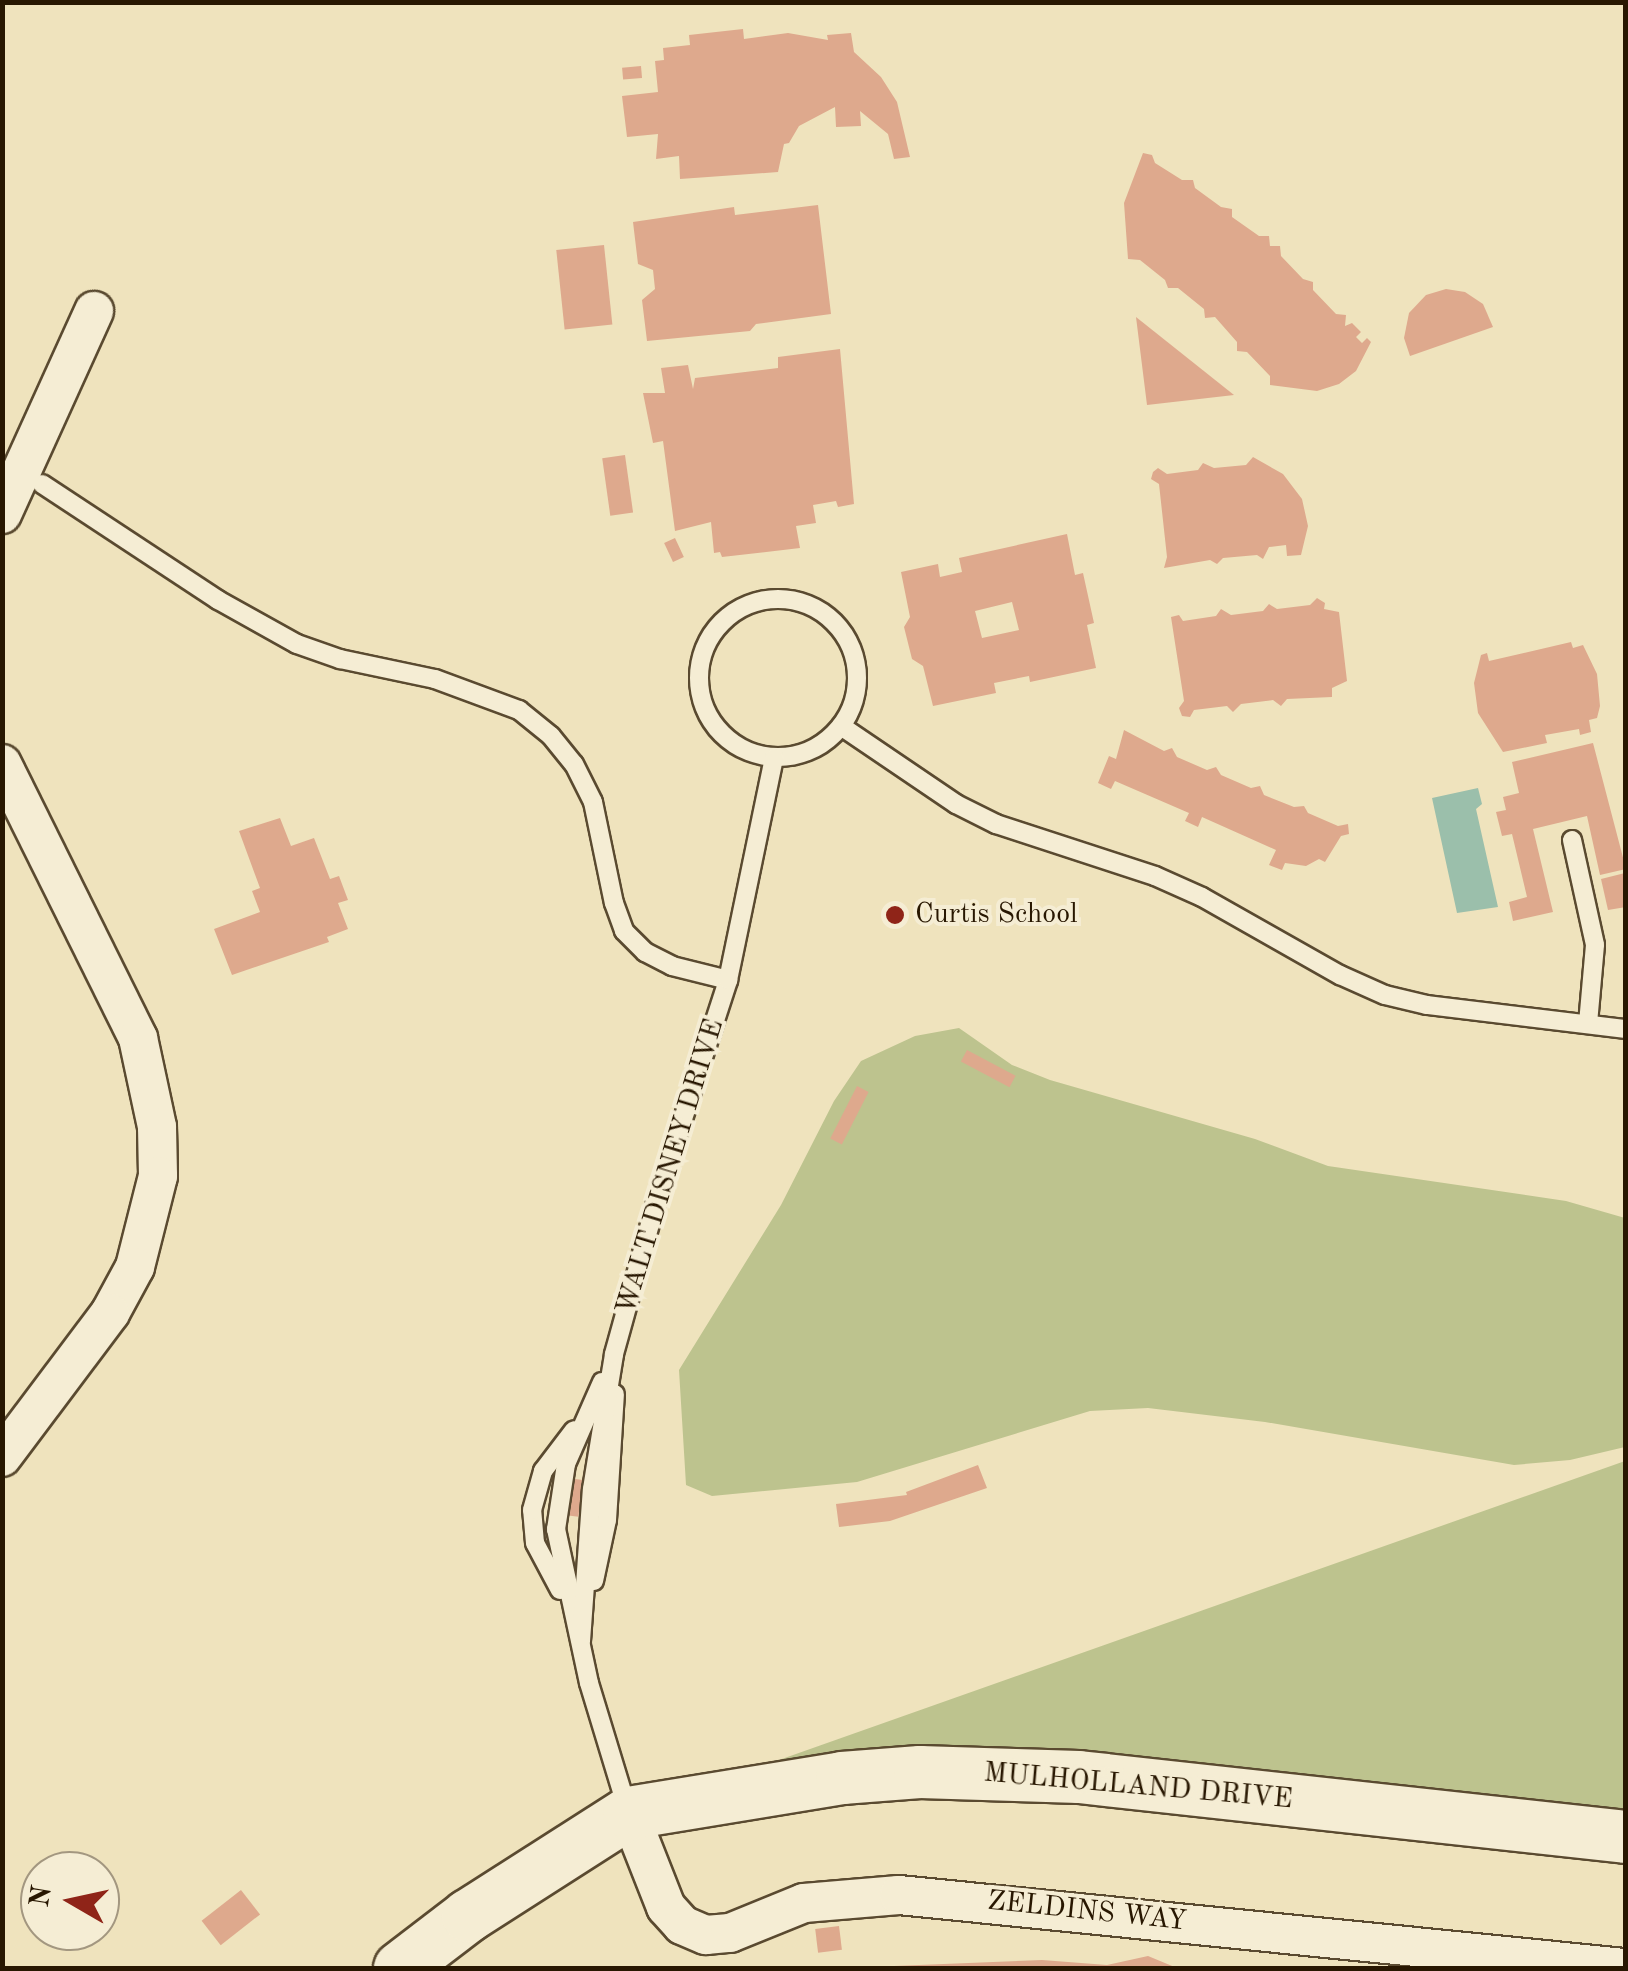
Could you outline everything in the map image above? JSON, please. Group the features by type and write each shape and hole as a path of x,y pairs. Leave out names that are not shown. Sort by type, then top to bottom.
{"main road":[{"name":"MULHOLLAND DRIVE","path":"400,1968 468,1916 629,1813 842,1778 999,1772 1078,1777 1626,1837"}],"street":[{"path":"2,514 32,478 94,311"},
{"path":"2,764 138,1038 158,1127 158,1176 135,1267 110,1313 2,1457"},
{"name":"ZELDINS WAY","path":"629,1813 666,1907 682,1925 706,1935 730,1933 804,1903 899,1894 1470,1960 1624,1968"}],"lane":[{"name":"WALT DISNEY DRIVE","path":"32,478 218,600 297,644 340,659 436,679 519,710 551,736 574,764 593,802 614,903 624,931 645,952 672,966 728,980"},
{"path":"801,602 838,625 850,644 858,670 856,698 842,726 823,744 800,755 774,758 730,743 706,710 699,684 702,655 714,632 732,614 754,603 801,602"},
{"path":"842,726 956,804 996,824 1155,876 1202,896 1340,975 1385,994 1427,1004 1626,1028"},
{"name":"WALT DISNEY DRIVE","path":"581,1640 592,1489 614,1354 657,1200 728,980 774,758"},
{"path":"1572,840 1595,945 1588,1024"},
{"name":"WALT DISNEY DRIVE","path":"614,1354 566,1464 556,1529 601,1730 629,1813"}],"shaded area":[{"path":"1478,788 1482,804 1476,809 1498,907 1457,913 1432,798"},
{"path":"959,1028 1012,1065 1050,1080 1255,1139 1328,1166 1566,1201 1625,1218 1625,1447 1570,1460 1514,1465 1265,1422 1148,1408 1090,1411 857,1482 712,1496 686,1485 679,1370 781,1205 834,1101 861,1061 915,1036"},
{"path":"1625,1461 1625,1837 1079,1777 629,1813"}],"building":[{"path":"743,29 744,39 788,33 828,40 827,35 851,33 854,52 881,77 897,102 910,157 894,159 888,134 860,111 861,126 836,127 835,107 799,126 789,143 784,144 778,172 680,179 679,156 656,159 658,134 627,137 622,96 658,92 655,61 664,60 663,48 690,45 689,35"},
{"path":"641,66 642,78 623,80 622,68"},
{"path":"1143,153 1152,155 1155,163 1182,180 1193,180 1195,188 1221,207 1232,209 1232,217 1259,236 1269,236 1270,246 1280,246 1281,256 1303,279 1313,282 1313,290 1336,314 1346,315 1345,326 1352,323 1361,332 1356,337 1362,343 1367,338 1371,342 1356,371 1339,384 1317,391 1270,385 1270,376 1247,352 1237,351 1237,342 1215,317 1205,318 1204,309 1178,288 1168,288 1165,280 1140,260 1128,259 1124,203"},
{"path":"818,205 831,314 756,324 750,331 647,341 642,300 655,289 653,270 638,264 633,222 734,207 735,215"},
{"path":"604,245 612,325 565,330 556,250"},
{"path":"1446,289 1465,292 1483,304 1493,327 1410,356 1404,338 1409,313 1426,295"},
{"path":"1136,317 1234,395 1147,405"},
{"path":"840,349 854,504 838,507 836,501 813,505 816,523 796,526 800,548 722,557 720,552 714,553 711,522 675,531 663,441 653,443 643,393 665,393 661,368 688,365 693,389 695,378 778,368 778,357"},
{"path":"625,455 633,512 610,516 602,458"},
{"path":"1253,457 1283,474 1302,499 1308,526 1301,555 1287,556 1286,545 1269,547 1263,559 1257,555 1223,558 1217,564 1210,560 1164,568 1167,557 1159,484 1151,479 1153,472 1158,468 1167,474 1198,470 1203,463 1214,468 1246,465"},
{"path":"1067,534 1075,575 1083,573 1094,623 1087,625 1096,668 1030,682 1029,676 994,683 996,693 933,706 923,666 912,659 904,627 910,617 901,572 938,564 940,577 962,572 959,558","holes":["1012,602 1019,630 982,638 975,611"]},
{"path":"675,538 684,557 673,562 664,543"},
{"path":"1317,598 1325,603 1324,609 1339,612 1347,681 1332,688 1332,697 1287,699 1281,706 1273,700 1241,704 1233,712 1227,706 1194,710 1190,717 1182,716 1179,708 1184,701 1171,617 1179,615 1183,621 1216,616 1221,609 1231,615 1263,611 1269,604 1277,609 1310,605"},
{"path":"1571,642 1573,648 1583,645 1597,674 1600,706 1597,718 1589,720 1591,732 1580,735 1579,729 1545,735 1547,743 1503,752 1478,713 1474,683 1481,655 1487,653 1489,661"},
{"path":"1124,730 1164,751 1172,748 1177,757 1207,770 1216,767 1221,775 1251,788 1260,786 1264,795 1294,807 1304,806 1308,813 1338,826 1348,824 1349,834 1341,836 1325,862 1319,859 1306,866 1285,863 1282,870 1269,865 1276,850 1202,817 1198,827 1185,821 1189,813 1115,781 1111,789 1098,783 1109,756 1116,759"},
{"path":"1593,743 1626,869 1600,875 1587,816 1533,829 1553,912 1513,921 1509,902 1527,897 1512,834 1502,836 1496,812 1506,810 1503,797 1519,793 1512,762"},
{"path":"280,818 291,846 314,838 330,879 339,876 348,900 338,903 348,929 327,937 329,942 232,975 214,929 260,912 252,891 260,888 239,831"},
{"path":"1625,873 1626,907 1608,910 1601,879"},
{"path":"967,1050 1016,1076 1009,1087 961,1061"},
{"path":"857,1086 869,1092 842,1144 830,1139"},
{"path":"978,1465 987,1488 890,1521 839,1527 836,1504 907,1495 906,1492"},
{"path":"567,1478 583,1480 578,1517 562,1515"},
{"path":"241,1890 260,1914 221,1945 202,1921"},
{"path":"839,1926 842,1950 818,1953 815,1929"},
{"path":"1148,1956 1177,1968 894,1966 1042,1960 1107,1965"}],"place":[{"name":"Curtis School","path":"895,915"}]}
